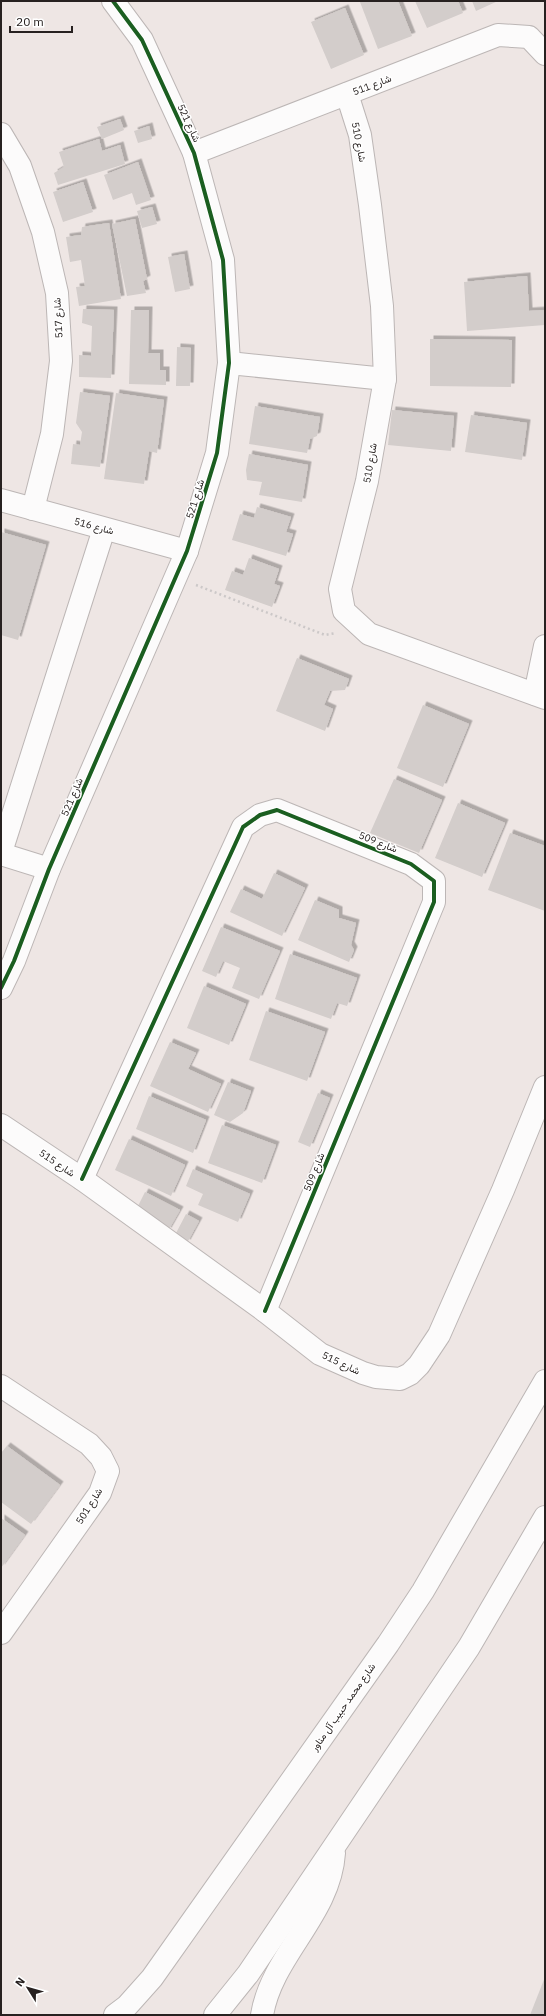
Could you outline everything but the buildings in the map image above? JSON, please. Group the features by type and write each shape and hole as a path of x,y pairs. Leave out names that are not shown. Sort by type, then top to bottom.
{"street":[{"name":"شارع 521","path":"1,988 14,961 49,870 187,551 217,453 229,363 223,260 194,153 142,40 113,1"},
{"name":"شارع 511","path":"194,153 498,35 529,37 545,54"},
{"name":"شارع 510","path":"347,94 360,135 370,205 382,306 385,379 367,481 340,589 344,611 368,634 540,696"},
{"name":"شارع 517","path":"1,134 20,166 43,232 57,293 61,362 52,434 33,510"},
{"path":"229,363 385,379"},
{"name":"شارع 516","path":"1,500 187,551"},
{"path":"49,870 1,853 104,529"},
{"path":"540,696 545,646"},
{"name":"شارع 509","path":"82,1179 243,827 260,815 277,810 411,864 434,881 434,902 265,1311"},
{"name":"شارع 515","path":"1,1125 82,1179 265,1311 320,1354 348,1367 376,1377 400,1378 410,1374 429,1353 439,1335 503,1190 545,1087"},
{"name":"شارع محمد حبيب آل مناور","path":"115,2015 127,2006 152,1978 388,1644 423,1591 545,1381"},
{"name":"شارع 501","path":"1,1386 89,1444 102,1457 108,1471 100,1493 1,1633"},
{"path":"216,2015 248,1974 469,1646 545,1517"},
{"path":"262,2015 275,1975 318,1904 327,1886 333,1867 334,1846"}],"path":[{"path":"176,577 326,635 340,633 358,624"}],"cycle path":[{"path":"1,988 14,961 49,869 187,551 217,453 229,363 223,260 194,153 142,40 113,1"},
{"path":"82,1179 243,827 260,815 277,810 411,864 434,881 434,902 265,1311"}]}
